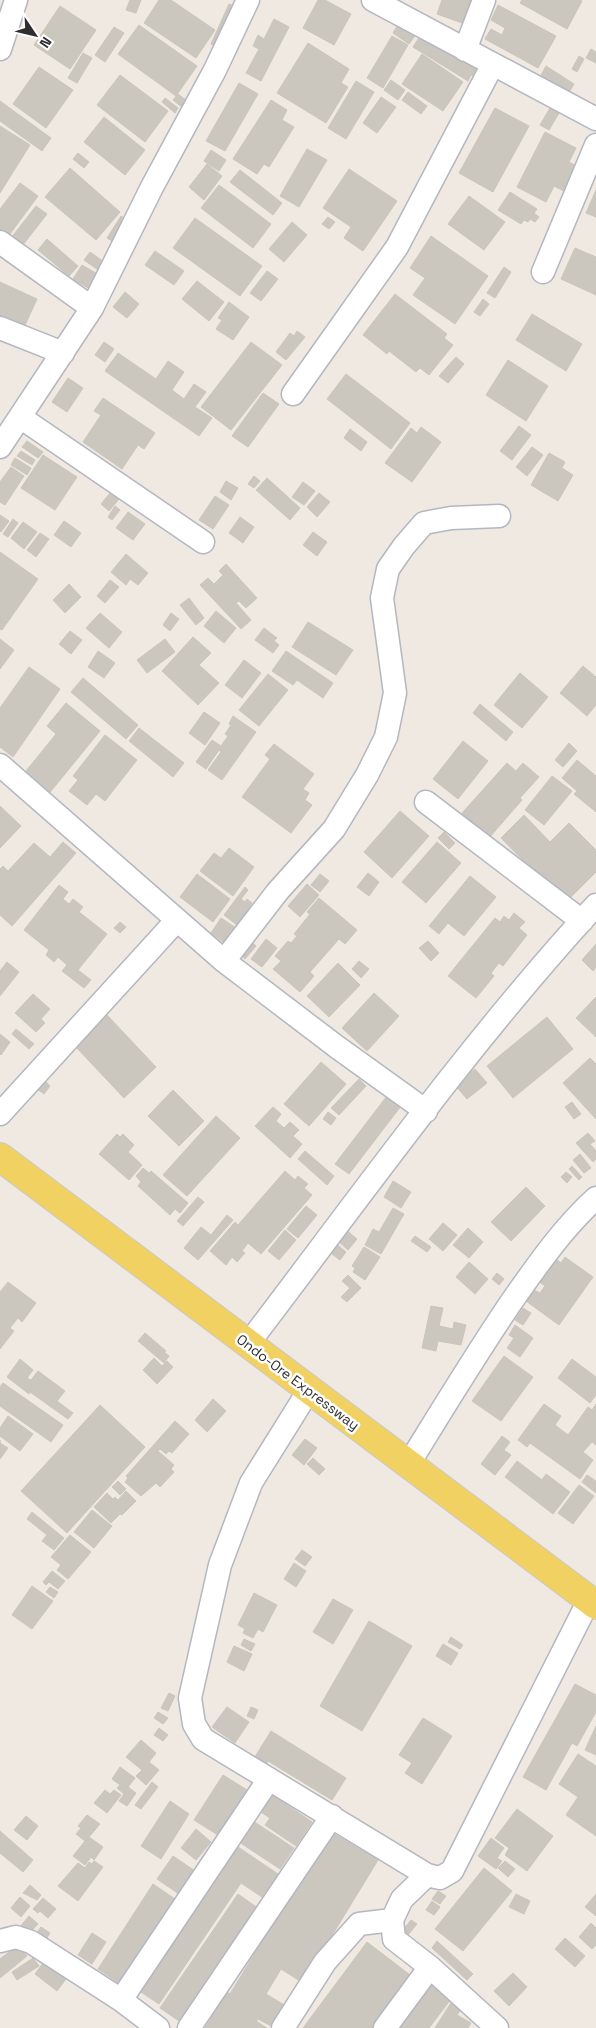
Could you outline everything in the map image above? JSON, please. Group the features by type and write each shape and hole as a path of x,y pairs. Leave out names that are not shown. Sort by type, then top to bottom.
{"main road":[{"name":"Ondo-Ore Expressway","path":"0,1157 593,1603"}],"street":[{"path":"0,49 16,0"},
{"path":"0,447 92,308 152,187 215,70 248,0"},
{"path":"373,0 596,119"},
{"path":"464,50 484,0"},
{"path":"293,394 398,247 493,64"},
{"path":"543,272 596,145"},
{"path":"0,242 92,308"},
{"path":"0,328 63,353"},
{"path":"20,417 203,542"},
{"path":"224,961 278,891 334,829 367,775 386,737 396,694 382,598 388,569 404,546 424,523 451,518 499,516"},
{"path":"0,765 224,961 337,1047 426,1111"},
{"path":"248,1344 426,1111 529,981 589,913 426,802"},
{"path":"0,1114 176,920"},
{"path":"408,1465 494,1328 536,1267 574,1219 596,1198"},
{"path":"308,1390 251,1483 220,1565 190,1698 194,1724 204,1740 427,1875 440,1878 452,1871 593,1603"},
{"path":"121,2000 269,1779"},
{"path":"188,2028 332,1816"},
{"path":"427,1875 402,1899 392,1920 394,1939 430,1967 492,2026"},
{"path":"283,2028 325,1962 359,1924 392,1920"},
{"path":"0,1941 16,1936 31,1942 121,2000 158,2028"},
{"path":"385,2028 430,1967"}],"building":[{"path":"130,0 141,0 136,13 126,10"},
{"path":"159,0 171,0 215,30 196,58 144,23"},
{"path":"318,0 325,0 351,14 334,45 303,28"},
{"path":"442,0 474,0 465,24 437,14"},
{"path":"522,0 582,1 567,29 520,3"},
{"path":"229,4 238,8 219,48 211,44"},
{"path":"498,5 556,36 538,68 485,39 491,29 502,35 505,28 491,20"},
{"path":"60,6 96,30 70,69 34,45"},
{"path":"274,19 289,27 261,81 246,73 259,49 253,46 258,35 264,39"},
{"path":"399,23 416,34 409,44 393,33"},
{"path":"139,25 197,66 176,96 118,54"},
{"path":"114,27 124,33 105,62 95,55"},
{"path":"421,35 474,68 477,64 485,69 478,79 471,75 468,81 413,47"},
{"path":"392,36 408,45 383,88 367,78"},
{"path":"308,43 349,69 341,83 348,87 326,123 277,93"},
{"path":"591,49 596,52 596,63 586,58"},
{"path":"83,53 92,58 77,83 68,78"},
{"path":"422,54 463,82 443,111 402,84"},
{"path":"579,56 584,59 577,72 572,69"},
{"path":"546,66 574,84 568,94 540,77"},
{"path":"39,67 73,90 46,128 13,104"},
{"path":"120,75 168,111 145,142 97,105"},
{"path":"391,80 405,90 398,100 384,90"},
{"path":"356,81 374,92 346,139 328,128"},
{"path":"239,83 258,94 225,151 206,141"},
{"path":"408,92 427,106 421,114 402,100"},
{"path":"178,94 192,105 187,111 173,100"},
{"path":"381,97 396,107 377,133 363,123"},
{"path":"165,98 178,108 175,113 162,102"},
{"path":"271,100 287,110 282,120 294,127 269,167 264,164 257,174 233,159"},
{"path":"0,101 51,138 42,151 0,121"},
{"path":"495,108 529,126 493,192 459,173"},
{"path":"550,108 559,113 549,130 540,125"},
{"path":"104,117 145,150 125,175 84,142"},
{"path":"0,126 30,145 0,193"},
{"path":"545,132 576,148 569,162 580,168 568,193 554,186 546,202 517,187"},
{"path":"307,149 327,160 299,207 280,196"},
{"path":"211,150 226,160 219,171 204,161"},
{"path":"78,153 89,162 84,168 73,159"},
{"path":"207,164 222,176 204,200 189,187"},
{"path":"70,168 120,212 96,240 45,197"},
{"path":"349,169 397,201 363,251 344,238 351,227 323,208"},
{"path":"240,170 282,203 273,215 230,182"},
{"path":"20,183 38,196 7,238 0,233 0,209"},
{"path":"219,185 271,224 253,248 201,208"},
{"path":"596,190 596,217 586,213"},
{"path":"510,192 537,209 534,213 539,217 535,222 530,219 528,222 524,220 521,224 498,210"},
{"path":"469,196 505,222 484,250 448,224"},
{"path":"36,206 47,214 22,246 11,238"},
{"path":"121,216 131,223 117,244 107,238"},
{"path":"328,217 335,222 329,229 322,224"},
{"path":"195,218 262,266 240,296 173,248"},
{"path":"292,222 307,235 284,262 269,249"},
{"path":"431,236 488,276 455,324 413,295 425,278 410,268"},
{"path":"47,239 78,266 69,276 38,250"},
{"path":"575,248 596,257 596,295 561,279"},
{"path":"155,251 184,271 174,285 145,265"},
{"path":"90,252 107,264 101,272 84,260"},
{"path":"82,265 101,276 93,291 73,279"},
{"path":"504,267 511,272 495,298 487,293"},
{"path":"267,271 278,279 261,301 250,293"},
{"path":"197,281 224,302 209,321 182,299"},
{"path":"0,282 37,299 21,334 0,324"},
{"path":"125,292 139,304 127,318 113,307"},
{"path":"395,294 447,334 444,338 453,345 429,375 420,368 416,372 389,351 387,354 363,335"},
{"path":"483,299 489,304 480,316 474,312"},
{"path":"229,302 249,317 233,340 216,329 222,320 218,318"},
{"path":"532,314 582,344 566,371 516,340"},
{"path":"297,331 305,337 286,360 276,352 290,333 294,336"},
{"path":"104,342 114,349 105,362 95,355"},
{"path":"251,342 282,365 231,430 201,407"},
{"path":"118,353 156,379 168,361 184,372 172,390 184,399 194,384 206,392 195,407 212,418 199,436 105,371"},
{"path":"456,357 464,364 448,383 439,376"},
{"path":"508,360 548,386 526,421 486,395"},
{"path":"346,374 410,423 391,449 327,399"},
{"path":"68,378 83,388 67,412 52,402"},
{"path":"263,393 279,404 248,447 232,436"},
{"path":"103,398 155,433 144,449 138,445 122,469 83,442 101,415 94,411"},
{"path":"519,426 531,435 512,460 500,451"},
{"path":"421,427 441,442 412,482 385,463 411,428 417,433"},
{"path":"350,429 367,442 361,451 344,438"},
{"path":"27,441 43,452 38,458 22,447"},
{"path":"532,447 543,455 527,476 516,467"},
{"path":"21,451 35,460 32,465 17,456"},
{"path":"549,453 565,462 562,468 573,475 558,501 531,485"},
{"path":"43,455 77,477 55,510 21,488"},
{"path":"15,458 31,468 27,475 11,465"},
{"path":"11,467 24,476 5,505 0,502 0,482"},
{"path":"254,476 260,481 254,488 248,484"},
{"path":"267,478 300,508 290,520 256,490"},
{"path":"226,481 238,488 231,500 220,492"},
{"path":"303,482 315,491 304,505 292,497"},
{"path":"111,492 119,499 109,511 101,504"},
{"path":"319,493 330,502 317,517 307,507"},
{"path":"215,496 229,505 213,529 199,520"},
{"path":"115,506 120,510 112,520 108,517"},
{"path":"128,512 145,524 133,540 116,528"},
{"path":"0,515 9,521 1,532 0,531"},
{"path":"240,517 254,527 243,543 229,533"},
{"path":"13,519 18,523 8,537 3,534"},
{"path":"64,521 81,533 71,547 54,535"},
{"path":"23,522 37,532 24,549 11,538"},
{"path":"313,532 327,542 317,556 303,545"},
{"path":"40,533 49,539 36,557 27,550"},
{"path":"0,552 38,579 2,630 0,629"},
{"path":"126,554 148,573 138,585 130,579 126,585 111,572"},
{"path":"226,564 257,598 246,608 239,601 236,603 251,620 241,629 200,585 208,578 214,584 223,575 219,571"},
{"path":"110,580 119,587 105,603 97,596"},
{"path":"69,584 81,597 65,613 53,600"},
{"path":"189,598 204,618 196,625 180,605"},
{"path":"216,611 236,628 224,643 204,626"},
{"path":"100,613 122,632 109,648 86,628"},
{"path":"171,613 179,619 170,631 163,625"},
{"path":"308,622 353,650 336,675 292,647"},
{"path":"264,628 277,638 274,641 279,645 273,653 255,640"},
{"path":"70,631 82,640 71,654 59,644"},
{"path":"193,637 211,653 199,665 219,683 198,705 162,671"},
{"path":"0,639 14,650 0,669"},
{"path":"165,639 175,652 147,673 137,660"},
{"path":"98,651 115,663 104,678 88,667"},
{"path":"286,651 333,683 323,698 297,680 293,685 272,671"},
{"path":"244,660 261,673 242,698 225,685"},
{"path":"583,666 596,677 596,705 587,716 560,693"},
{"path":"29,667 60,689 13,757 0,747 0,708"},
{"path":"520,673 548,697 522,728 494,705"},
{"path":"268,674 288,690 259,726 239,710"},
{"path":"83,678 138,725 126,739 71,692"},
{"path":"66,703 100,731 47,796 22,776 56,734 47,726"},
{"path":"480,704 513,732 506,741 473,713"},
{"path":"204,712 220,723 205,745 189,733"},
{"path":"233,716 256,732 222,780 208,770 221,752 219,750 206,769 196,762 212,740 221,746 228,736 225,734 231,725 229,724"},
{"path":"139,728 184,763 173,777 129,741"},
{"path":"105,735 137,760 105,801 96,794 87,805 69,791 78,780 73,776"},
{"path":"463,741 488,761 458,799 433,779"},
{"path":"569,743 577,751 563,767 555,760"},
{"path":"274,744 314,774 303,789 309,793 305,800 312,805 291,833 242,797 270,759 265,755"},
{"path":"577,760 596,776 596,812 574,794 577,791 562,778"},
{"path":"507,763 516,771 523,763 539,777 489,838 462,813"},
{"path":"552,776 572,791 544,825 525,810"},
{"path":"0,806 21,826 0,848"},
{"path":"400,811 429,836 392,878 364,852"},
{"path":"524,815 550,842 569,823 596,850 596,872 565,903 501,838"},
{"path":"444,832 455,843 449,849 438,838"},
{"path":"63,842 76,853 12,926 0,915 0,869 3,866 8,871 34,843 50,857"},
{"path":"437,842 461,863 426,903 402,882"},
{"path":"229,848 254,867 233,896 200,871 214,853 221,858"},
{"path":"368,873 379,882 369,896 357,887"},
{"path":"197,874 230,899 213,922 180,897"},
{"path":"320,874 329,881 320,892 311,885"},
{"path":"470,876 496,897 464,936 448,923 439,934 429,926"},
{"path":"307,884 319,895 300,917 288,906"},
{"path":"59,885 68,892 63,899 69,904 73,899 83,907 79,912 107,934 78,970 91,980 84,988 62,971 67,965 58,957 54,962 46,955 49,950 24,930"},
{"path":"245,887 248,890 241,899 245,902 247,899 252,903 237,925 224,915"},
{"path":"319,898 357,930 345,944 339,939 310,972 314,976 300,992 273,969 281,961 275,956 288,941 291,943 297,936 294,934 310,914 307,912"},
{"path":"514,913 525,922 519,928 527,935 503,966 499,963 491,973 494,976 476,998 448,976 495,918 500,922 504,916 509,920"},
{"path":"221,918 236,928 226,944 211,933"},
{"path":"120,922 126,927 120,933 114,928"},
{"path":"248,939 256,946 245,959 237,952"},
{"path":"266,939 277,948 262,967 251,959"},
{"path":"428,941 439,953 431,961 419,948"},
{"path":"596,944 596,967 593,971 582,960"},
{"path":"359,961 369,969 361,978 352,969"},
{"path":"7,962 19,972 0,996 0,971"},
{"path":"338,963 360,985 329,1017 307,996"},
{"path":"374,993 399,1016 367,1051 342,1028"},
{"path":"33,994 50,1009 41,1019 45,1023 36,1032 15,1013"},
{"path":"596,997 596,1037 576,1018"},
{"path":"107,1015 156,1067 124,1098 75,1046"},
{"path":"547,1017 573,1049 513,1098 487,1066"},
{"path":"16,1029 34,1044 29,1049 12,1034"},
{"path":"0,1034 10,1042 1,1055 0,1054"},
{"path":"590,1058 596,1064 596,1119 563,1083"},
{"path":"321,1062 346,1084 309,1126 284,1104"},
{"path":"475,1069 487,1083 467,1099 455,1085"},
{"path":"359,1079 366,1086 339,1115 331,1108"},
{"path":"44,1080 50,1086 44,1094 37,1089"},
{"path":"173,1090 204,1121 179,1146 148,1116"},
{"path":"387,1096 401,1106 349,1174 335,1164"},
{"path":"572,1102 581,1114 574,1119 565,1107"},
{"path":"273,1107 281,1114 276,1121 284,1128 290,1122 299,1130 293,1136 302,1144 290,1158 255,1126"},
{"path":"328,1112 336,1118 331,1125 323,1119"},
{"path":"216,1116 240,1138 187,1196 163,1175"},
{"path":"588,1133 595,1141 590,1144 596,1151 596,1159 593,1162 576,1143"},
{"path":"117,1134 120,1137 123,1134 134,1145 128,1152 142,1165 129,1180 99,1154"},
{"path":"305,1151 334,1176 327,1185 298,1159"},
{"path":"580,1154 591,1168 584,1173 573,1160"},
{"path":"572,1166 582,1177 579,1180 569,1169"},
{"path":"143,1168 149,1173 151,1171 188,1203 180,1213 175,1209 170,1215 138,1186 141,1182 136,1176"},
{"path":"285,1171 295,1180 298,1176 308,1184 304,1188 312,1195 261,1254 248,1243 242,1251 245,1253 237,1262 232,1257 226,1265 210,1251 235,1222 238,1225"},
{"path":"566,1172 572,1177 567,1183 561,1177"},
{"path":"393,1181 411,1192 401,1208 384,1197"},
{"path":"526,1187 545,1206 511,1241 491,1222"},
{"path":"198,1197 204,1202 183,1226 177,1221"},
{"path":"306,1206 317,1215 298,1238 287,1229"},
{"path":"393,1208 404,1214 381,1254 365,1245 373,1229 379,1232"},
{"path":"227,1215 233,1220 198,1260 184,1248 201,1227 211,1235"},
{"path":"443,1223 457,1235 443,1251 429,1239"},
{"path":"468,1228 483,1242 469,1258 453,1245"},
{"path":"345,1229 357,1239 348,1250 336,1239"},
{"path":"285,1230 296,1240 279,1260 268,1251"},
{"path":"415,1236 431,1247 427,1252 411,1241"},
{"path":"335,1243 346,1252 340,1260 328,1251"},
{"path":"364,1247 380,1257 365,1280 353,1272 355,1268 352,1266"},
{"path":"553,1257 561,1263 565,1257 593,1277 559,1325 526,1301 534,1290 540,1293 545,1286 537,1280"},
{"path":"469,1262 488,1279 475,1294 456,1277"},
{"path":"497,1273 504,1279 499,1285 492,1279"},
{"path":"348,1275 361,1288 347,1302 341,1297 350,1288 342,1281"},
{"path":"8,1282 36,1303 22,1322 18,1318 10,1328 14,1331 0,1349 0,1292"},
{"path":"431,1306 443,1308 439,1326 453,1329 454,1322 466,1325 461,1345 438,1341 436,1351 422,1348"},
{"path":"523,1308 531,1313 523,1325 515,1320"},
{"path":"515,1325 533,1338 520,1357 507,1348 514,1338 509,1335"},
{"path":"145,1333 166,1351 164,1352 169,1356 164,1363 138,1341"},
{"path":"504,1356 533,1377 501,1421 472,1401"},
{"path":"154,1358 162,1366 167,1361 173,1367 157,1384 143,1370"},
{"path":"20,1359 33,1370 27,1378 31,1380 38,1371 65,1391 57,1401 73,1413 68,1419 30,1392 29,1394 7,1377"},
{"path":"572,1359 596,1377 596,1395 590,1403 558,1378"},
{"path":"3,1383 63,1425 51,1442 0,1406 0,1387"},
{"path":"213,1399 226,1411 207,1432 195,1420"},
{"path":"544,1404 561,1416 555,1425 568,1435 588,1407 592,1410 596,1404 596,1445 592,1442 583,1452 593,1460 580,1479 530,1443 527,1447 518,1440"},
{"path":"100,1405 145,1447 67,1533 21,1491"},
{"path":"8,1416 33,1434 20,1451 0,1436 0,1428"},
{"path":"175,1421 189,1434 172,1453 169,1451 166,1454 160,1449 158,1451 174,1465 171,1469 174,1472 160,1487 156,1483 141,1496 125,1482 128,1478 126,1476"},
{"path":"502,1436 510,1442 504,1450 511,1455 495,1475 481,1464"},
{"path":"305,1439 317,1448 304,1465 292,1455"},
{"path":"0,1443 8,1448 0,1459"},
{"path":"313,1458 325,1469 319,1475 307,1464"},
{"path":"517,1461 542,1480 546,1474 570,1492 553,1514 505,1477"},
{"path":"587,1475 596,1481 596,1493 582,1482"},
{"path":"118,1481 126,1489 120,1495 112,1487"},
{"path":"579,1485 594,1496 573,1524 558,1513"},
{"path":"126,1491 136,1501 111,1523 94,1507 107,1493 113,1499 115,1497 118,1500"},
{"path":"92,1510 112,1526 94,1548 74,1532"},
{"path":"32,1512 64,1538 54,1550 42,1541 47,1535 27,1519"},
{"path":"70,1535 91,1552 68,1579 57,1570 61,1565 51,1557"},
{"path":"302,1550 312,1557 305,1566 295,1559"},
{"path":"294,1563 306,1571 296,1587 284,1579"},
{"path":"52,1571 65,1581 58,1589 49,1582 46,1585 43,1582"},
{"path":"32,1586 53,1601 32,1629 12,1615"},
{"path":"50,1587 58,1592 54,1598 46,1592"},
{"path":"254,1593 277,1605 263,1632 258,1629 253,1638 243,1633 245,1629 238,1625"},
{"path":"333,1599 353,1610 333,1644 313,1632"},
{"path":"369,1621 412,1646 362,1731 320,1706"},
{"path":"451,1637 463,1645 460,1649 448,1642"},
{"path":"244,1639 255,1644 251,1651 241,1645"},
{"path":"443,1644 458,1653 451,1665 436,1656"},
{"path":"234,1646 252,1654 244,1671 227,1662"},
{"path":"575,1684 596,1695 596,1712 577,1746 572,1743 546,1790 523,1777"},
{"path":"169,1693 175,1696 168,1711 161,1708"},
{"path":"227,1707 249,1722 235,1743 212,1727"},
{"path":"251,1707 258,1710 254,1719 247,1716"},
{"path":"158,1712 168,1718 163,1724 154,1718"},
{"path":"423,1718 452,1736 422,1784 405,1773 412,1763 399,1755"},
{"path":"596,1726 596,1755 585,1750"},
{"path":"159,1728 168,1735 163,1741 154,1735"},
{"path":"271,1731 346,1778 332,1800 268,1761 264,1767 253,1760"},
{"path":"141,1740 156,1753 149,1762 159,1770 146,1785 136,1776 142,1770 126,1757"},
{"path":"578,1754 596,1766 596,1836 566,1815 578,1797 559,1784"},
{"path":"120,1767 135,1778 128,1787 136,1793 127,1806 119,1801 124,1794 117,1788 120,1785 112,1779"},
{"path":"223,1775 247,1790 218,1835 194,1820"},
{"path":"152,1782 158,1787 141,1809 135,1805"},
{"path":"105,1790 110,1794 114,1790 121,1795 107,1813 94,1803"},
{"path":"268,1792 312,1822 296,1846 265,1825 270,1818 256,1809"},
{"path":"170,1801 189,1814 161,1859 141,1846"},
{"path":"517,1809 553,1836 527,1871 505,1855 509,1848 495,1838"},
{"path":"87,1815 100,1824 89,1837 103,1847 94,1860 91,1857 85,1865 73,1856 85,1841 76,1834 81,1828 78,1826"},
{"path":"26,1816 38,1826 27,1840 14,1830"},
{"path":"250,1819 294,1848 280,1869 236,1840"},
{"path":"196,1829 211,1842 196,1860 181,1848"},
{"path":"0,1831 33,1860 23,1872 0,1853"},
{"path":"329,1831 378,1860 303,1983 281,1969 266,1994 286,2006 273,2027 258,2019 256,2021 267,2028 205,2028 227,1992 230,1994"},
{"path":"491,1838 504,1848 497,1858 502,1861 496,1869 478,1856"},
{"path":"235,1845 278,1874 262,1897 241,1883 159,2004 138,1990"},
{"path":"173,1856 195,1871 179,1894 157,1879"},
{"path":"94,1861 103,1867 78,1901 58,1886 78,1863 85,1868 89,1862 92,1864"},
{"path":"505,1861 515,1869 508,1877 498,1868"},
{"path":"484,1868 512,1891 463,1951 435,1929"},
{"path":"153,1884 175,1899 120,1984 98,1969"},
{"path":"30,1885 41,1895 37,1900 23,1893"},
{"path":"438,1891 446,1896 440,1904 432,1899"},
{"path":"238,1894 259,1909 182,2023 160,2008"},
{"path":"516,1894 530,1901 524,1914 509,1907"},
{"path":"596,1894 596,1916 585,1907"},
{"path":"20,1897 30,1906 21,1917 11,1908"},
{"path":"43,1898 56,1909 48,1918 40,1911 38,1913 33,1909"},
{"path":"432,1901 440,1907 434,1915 426,1910"},
{"path":"29,1916 38,1924 27,1936 19,1928"},
{"path":"411,1920 417,1924 408,1935 402,1931"},
{"path":"591,1923 596,1928 596,1945 592,1949 579,1937"},
{"path":"41,1927 50,1933 47,1938 38,1931"},
{"path":"92,1933 106,1942 92,1964 78,1955"},
{"path":"565,1938 585,1956 575,1967 555,1949"},
{"path":"437,1941 473,1974 467,1980 432,1948"},
{"path":"367,1942 414,1978 376,2028 303,2028"},
{"path":"18,1945 27,1956 0,1978 0,1959"},
{"path":"33,1958 39,1966 17,1980 12,1972"},
{"path":"43,1963 66,1979 57,1991 35,1974"},
{"path":"513,1973 527,1987 509,2006 494,1991"},
{"path":"431,1984 451,1999 429,2028 398,2028"},
{"path":"454,1998 464,2004 457,2015 471,2023 468,2028 435,2028"}]}
